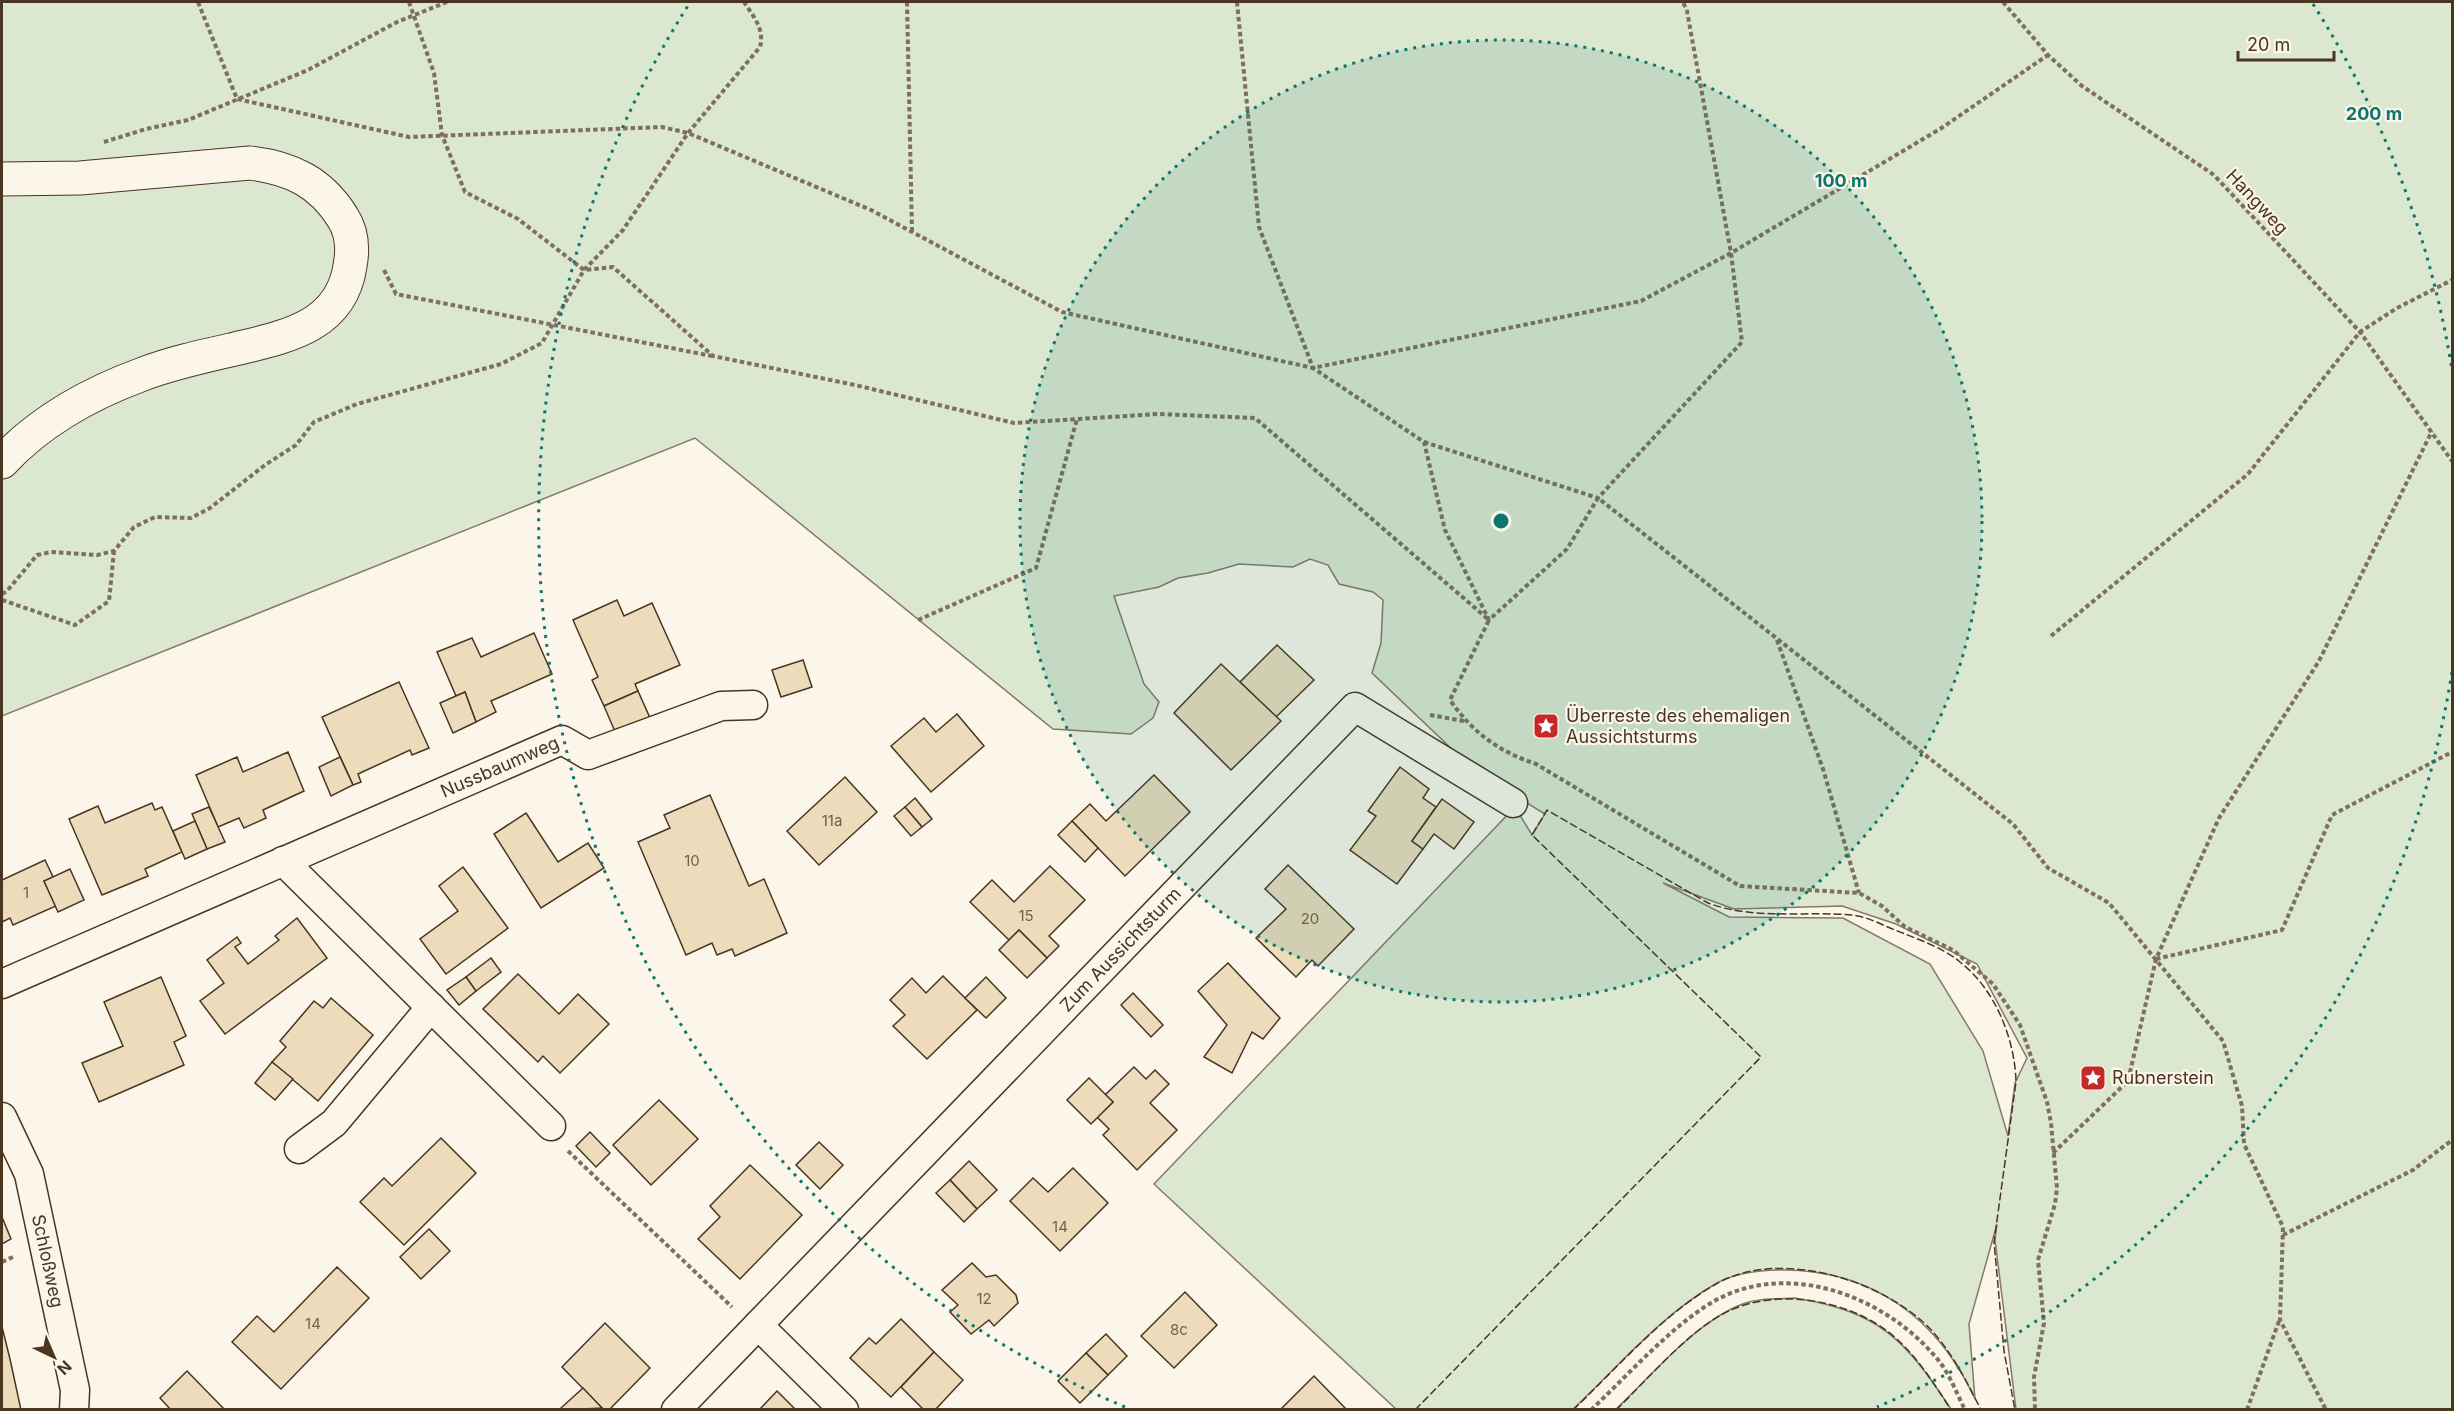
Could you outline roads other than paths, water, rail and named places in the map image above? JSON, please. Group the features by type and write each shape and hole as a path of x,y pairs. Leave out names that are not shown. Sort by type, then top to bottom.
{"street":[{"path":"2,179 80,178 250,163 295,172 327,195 346,222 351,239 350,273 344,290 333,307 304,330 142,374 64,411 22,440 2,462"},
{"name":"Nussbaumweg","path":"2,984 562,740 588,755 721,706 753,705"},
{"name":"Zum Aussichtsturm","path":"676,1410 1355,707 1513,803"},
{"path":"283,861 551,1126"},
{"path":"299,1149 334,1123 431,1007"},
{"name":"Schloßweg","path":"2,1117 28,1174 75,1390 74,1410"},
{"path":"758,1325 844,1410"}],"place":[{"name":"Überreste des ehemaligen Aussichtsturms","path":"1546,726"},
{"name":"Rubnerstein","path":"2093,1078"}]}
